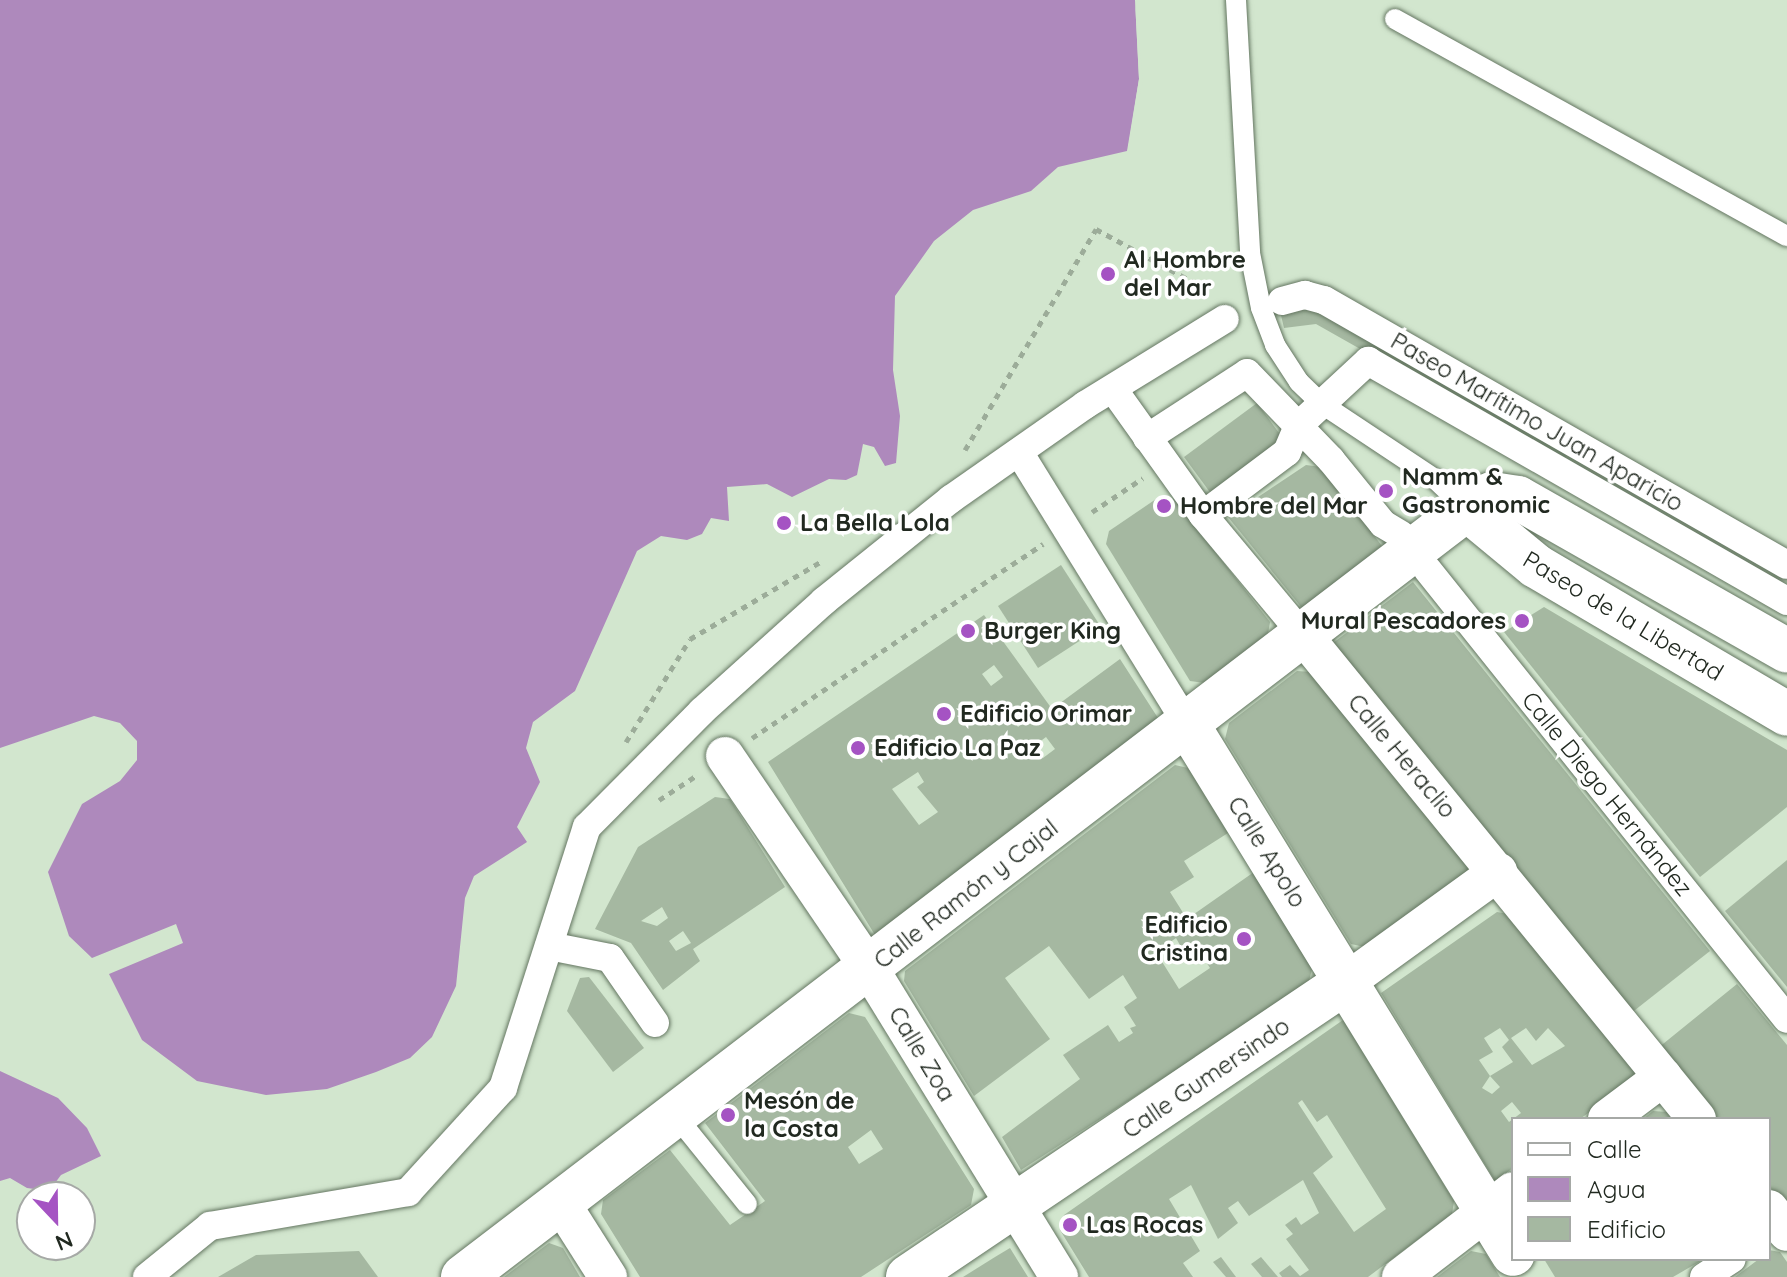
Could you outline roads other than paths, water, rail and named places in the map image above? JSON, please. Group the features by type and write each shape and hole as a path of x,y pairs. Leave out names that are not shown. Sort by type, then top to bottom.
{"street":[{"name":"Paseo Marítimo Juan Aparicio","path":"1282,301 1305,295 1324,300 1787,565"},
{"path":"147,1277 210,1226 408,1192 503,1088 587,827 702,711 824,601 1019,452 1225,319"},
{"path":"1203,515 1287,452 1298,426 1368,361 1787,601"},
{"path":"1147,438 1247,373 1298,426 1383,524 1401,535"},
{"name":"Calle Heraclio","path":"1113,389 1203,515 1695,1117"},
{"name":"Calle Apolo","path":"1019,452 1346,982 1500,1201 1511,1241"},
{"name":"Paseo de la Libertad","path":"1787,651 1518,498 1492,494 1467,509 1536,566 1787,714"},
{"name":"Calle Ramón y Cajal","path":"463,1277 1467,509"},
{"name":"Calle Diego Hernández","path":"1427,569 1787,1019"},
{"name":"Calle Zoa","path":"725,756 869,968 1059,1277"},
{"name":"Calle Gumersindo","path":"908,1277 1015,1209 1346,982 1498,872"},
{"path":"549,946 610,958 655,1023"},
{"path":"1610,1117 1663,1077"},
{"path":"1401,1277 1500,1201"},
{"path":"561,1203 608,1277"},
{"path":"1704,1277 1729,1261"}],"lane":[{"name":"Paseo de la Libertad","path":"1236,0 1254,283 1285,364 1322,404 1428,474 1467,509"},
{"path":"1395,19 1787,236"},
{"path":"676,1116 747,1204"}],"water":[{"path":"0,0 1135,0 1139,79 1127,151 1058,167 1031,191 973,210 934,241 895,296 893,370 900,416 896,463 885,466 874,447 863,444 857,475 846,480 829,479 792,497 767,484 727,487 729,521 711,518 702,534 687,540 661,536 637,551 575,691 533,722 526,748 540,782 517,827 527,842 474,876 465,898 456,986 432,1037 410,1058 376,1072 327,1089 266,1095 197,1081 142,1040 109,974 183,943 176,924 92,958 69,936 48,872 82,804 120,781 137,760 137,741 120,723 94,716 0,748"},
{"path":"0,1071 58,1098 87,1128 101,1156 61,1175 56,1181 16,1182 10,1178 0,1181"}],"place":[{"name":"Al Hombre del Mar","path":"1108,274"},
{"name":"Namm & Gastronomic","path":"1386,491"},
{"name":"Hombre del Mar","path":"1164,506"},
{"name":"La Bella Lola","path":"784,523"},
{"name":"Mural Pescadores","path":"1522,621"},
{"name":"Burger King","path":"968,631"},
{"name":"Edificio Orimar","path":"944,714"},
{"name":"Edificio La Paz","path":"858,748"},
{"name":"Edificio Cristina","path":"1244,939"},
{"name":"Mesón de la Costa","path":"728,1115"},
{"name":"Las Rocas","path":"1070,1225"}]}
